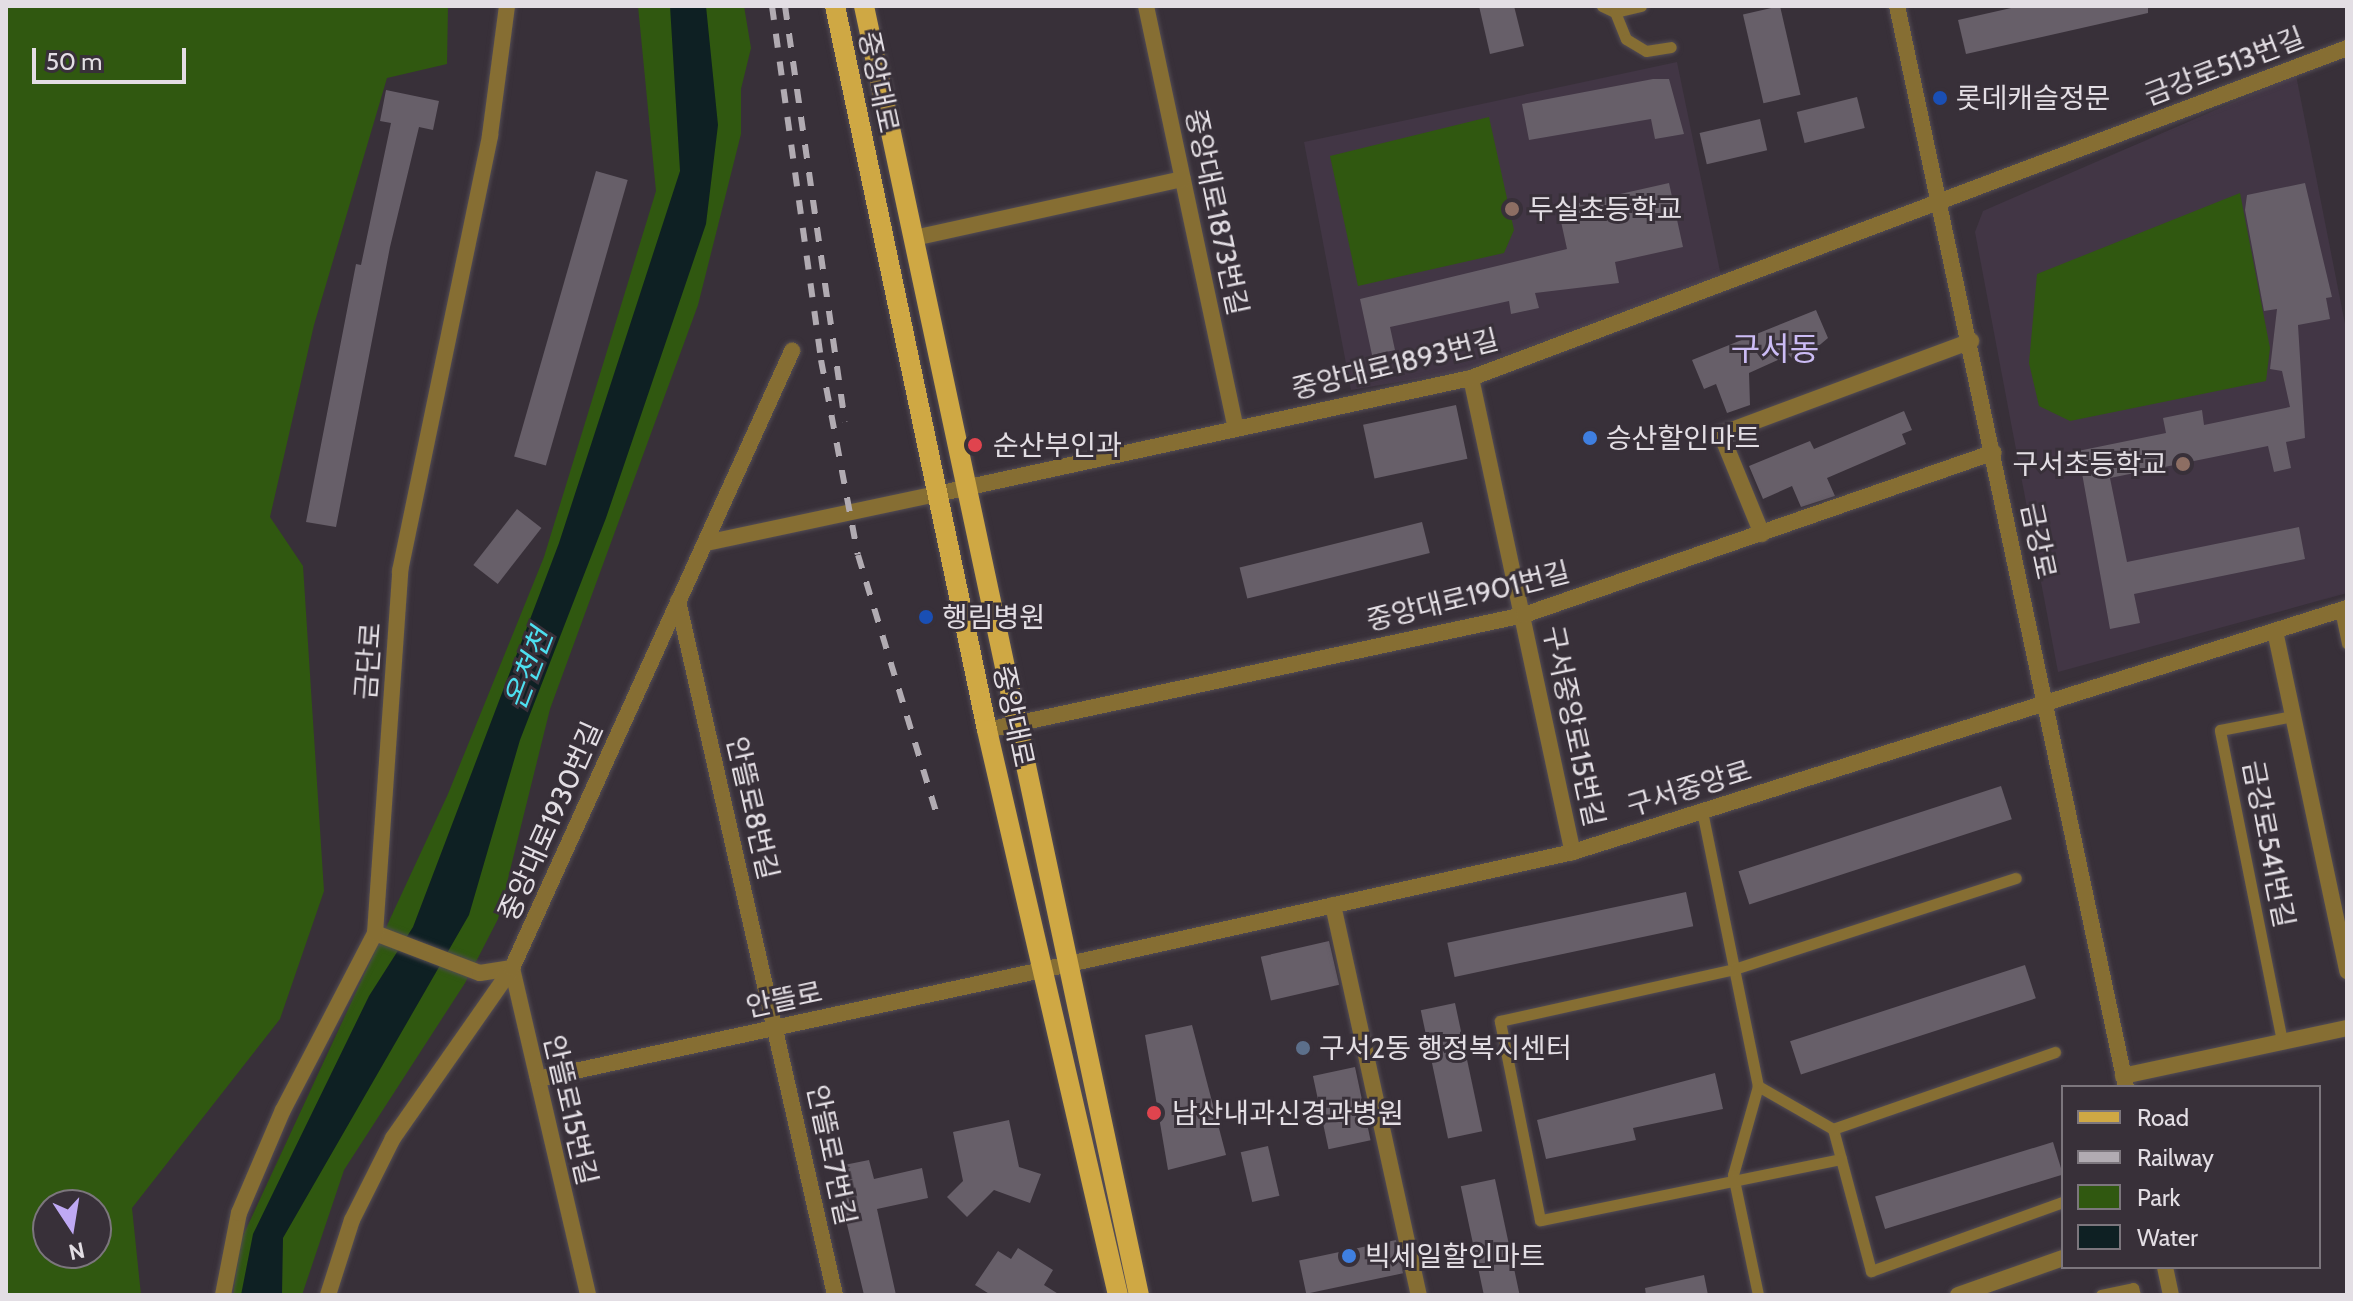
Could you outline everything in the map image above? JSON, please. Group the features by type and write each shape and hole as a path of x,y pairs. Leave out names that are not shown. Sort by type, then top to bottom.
{"main road":[{"name":"중앙대로","path":"835,6 987,730 1118,1295"},
{"name":"중앙대로","path":"864,6 1014,724 1139,1295"}],"street":[{"name":"금단로","path":"223,1295 239,1213 283,1110 375,933 400,571 490,135 507,6"},
{"name":"중앙대로1873번길","path":"1146,6 1236,429"},
{"name":"금강로","path":"1897,6 1971,341 2125,1081"},
{"name":"금강로513번길","path":"1941,205 2347,48"},
{"path":"914,238 1183,179"},
{"name":"중앙대로1893번길","path":"706,543 1471,378 1941,205"},
{"path":"1762,534 1721,434 1971,341"},
{"name":"중앙대로1930번길","path":"328,1295 352,1220 393,1138 512,968 792,351"},
{"name":"구서중앙로15번길","path":"1471,378 1573,852"},
{"name":"중앙대로1901번길","path":"987,730 1524,615 1994,452"},
{"name":"안뜰로8번길","path":"678,601 778,1027"},
{"name":"구서중앙로","path":"1042,970 1573,852 2343,609"},
{"path":"2275,631 2347,971"},
{"path":"1333,905 1419,1295"},
{"path":"375,933 480,973 512,968"},
{"name":"안뜰로15번길","path":"512,968 588,1295"},
{"name":"안뜰로","path":"538,1079 1042,970"},
{"name":"안뜰로7번길","path":"778,1027 835,1295"},
{"path":"2125,1081 2282,1041 2347,1028"},
{"path":"1958,1295 2061,1259"},
{"path":"2165,1269 2171,1295"}],"lane":[{"path":"1602,6 1615,12 1641,6"},
{"path":"1615,12 1626,39 1646,51 1671,47"},
{"name":"구서중앙로","path":"2343,609 2347,643"},
{"name":"금강로541번길","path":"2282,1041 2220,730 2293,716"},
{"path":"1702,811 1758,1086 1734,1182 1758,1295"},
{"path":"1841,1159 1540,1220 1500,1021 1734,969 2016,878"},
{"path":"1833,1129 2055,1052"},
{"path":"1758,1086 1833,1129 1871,1271 2061,1203"},
{"path":"2101,1295 2133,1288 2135,1295"}],"shaded area":[{"name":"두실초등학교","path":"1677,62 1721,276 1464,371 1351,390 1304,142"},
{"name":"구서초등학교","path":"2296,75 2347,334 2347,593 2058,672 1975,232 1983,211"}],"green space":[{"path":"6,6 448,6 447,64 387,78 314,325 270,517 303,566 324,891 280,1019 132,1208 141,1295 6,1295"},
{"path":"638,6 744,6 751,48 741,89 741,134 698,305 550,709 498,919 465,983 344,1170 302,1295 233,1295 241,1240 448,794 544,557 656,191"},
{"path":"1489,117 1514,230 1504,253 1358,286 1330,156"},
{"path":"2240,193 2270,348 2266,381 2070,421 2039,406 2029,363 2037,274"}],"water":[{"name":"온천천","path":"670,6 706,6 718,125 706,224 606,518 520,740 469,915 283,1238 282,1295 241,1295 253,1234 369,996 413,927 559,543 680,171"}],"building":[{"path":"1479,6 1514,6 1524,46 1490,54"},
{"path":"1780,6 1800,95 1763,103 1743,15"},
{"path":"2020,6 2148,6 2148,13 1966,54 1958,20"},
{"path":"1653,79 1669,79 1684,134 1655,139 1651,119 1529,140 1522,104"},
{"path":"386,90 439,101 433,130 419,127 390,247 336,527 306,522 356,264 361,265 391,123 380,121"},
{"path":"1857,97 1865,128 1805,143 1797,112"},
{"path":"1760,119 1767,150 1707,164 1700,133"},
{"path":"596,171 628,180 546,466 514,456"},
{"path":"1669,183 1683,247 1615,262 1619,283 1535,293 1539,308 1511,314 1509,301 1390,327 1395,350 1372,355 1360,299 1567,249 1558,208"},
{"path":"2305,183 2332,297 2326,298 2330,319 2298,325 2305,438 2286,442 2291,468 2274,472 2268,446 2110,478 2127,562 2299,527 2305,559 2134,594 2140,623 2110,629 2078,451 2166,433 2163,418 2202,410 2204,425 2290,407 2282,371 2270,369 2277,309 2264,311 2245,210 2247,195"},
{"path":"1816,310 1828,338 1809,354 1794,361 1789,355 1749,373 1750,405 1727,413 1716,384 1704,389 1692,360"},
{"path":"1456,405 1467,459 1375,479 1363,425"},
{"path":"1904,411 1912,430 1902,434 1906,444 1827,478 1835,496 1801,507 1792,486 1763,499 1749,466 1810,441 1814,449"},
{"path":"517,509 541,528 498,584 473,565"},
{"path":"1422,522 1430,553 1247,599 1240,567"},
{"path":"2001,786 2012,819 1749,905 1739,871"},
{"path":"1686,892 1693,926 1455,977 1447,943"},
{"path":"1329,941 1339,985 1271,1001 1261,957"},
{"path":"2025,965 2036,998 1801,1075 1790,1041"},
{"path":"1455,1003 1482,1131 1448,1138 1421,1010"},
{"path":"1192,1025 1226,1155 1168,1170 1145,1035"},
{"path":"1355,1067 1371,1140 1329,1149 1313,1076"},
{"path":"1715,1073 1723,1109 1633,1128 1636,1140 1546,1159 1537,1120"},
{"path":"1009,1120 1019,1167 1041,1174 1030,1203 994,1190 967,1217 947,1197 963,1181 953,1132"},
{"path":"2053,1142 2061,1175 1885,1229 1875,1196"},
{"path":"1268,1146 1279,1196 1252,1202 1241,1152"},
{"path":"869,1160 874,1179 922,1168 928,1198 877,1209 896,1295 864,1295 843,1208 848,1207 839,1166"},
{"path":"1495,1179 1520,1295 1484,1295 1461,1186"},
{"path":"1396,1240 1403,1273 1306,1294 1299,1261"},
{"path":"1018,1248 1053,1270 1044,1285 1060,1295 991,1295 975,1285 998,1251 1011,1259"},
{"path":"1704,1275 1708,1295 1646,1295 1645,1288"}],"railway":[{"path":"772,6 821,360 858,555 938,819"},
{"path":"785,6 845,422"}],"place":[{"name":"롯데캐슬정문","path":"1940,98"},
{"name":"두실초등학교","path":"1512,209"},
{"name":"승산할인마트","path":"1590,438"},
{"name":"순산부인과","path":"975,445"},
{"name":"구서초등학교","path":"2183,464"},
{"name":"행림병원","path":"926,617"},
{"name":"구서2동 행정복지센터","path":"1303,1048"},
{"name":"남산내과신경과병원","path":"1154,1113"},
{"name":"빅세일할인마트","path":"1349,1256"}],"district":[{"name":"구서동","path":"1775,349"}]}
